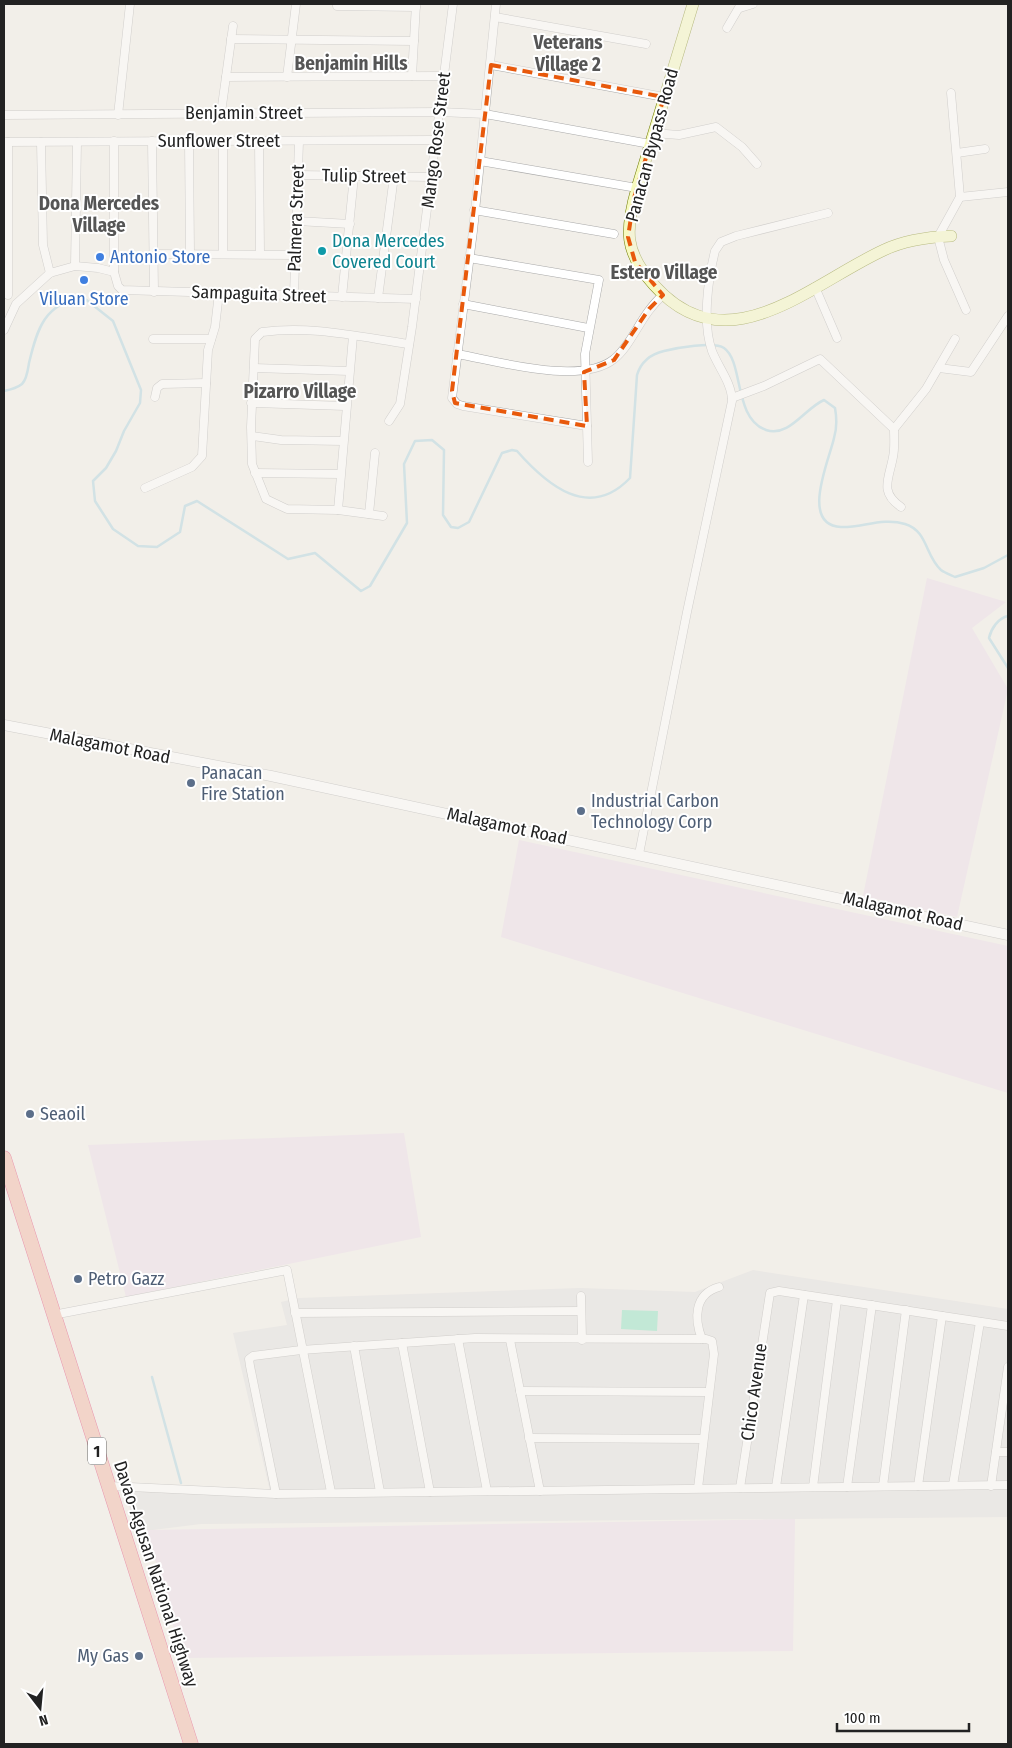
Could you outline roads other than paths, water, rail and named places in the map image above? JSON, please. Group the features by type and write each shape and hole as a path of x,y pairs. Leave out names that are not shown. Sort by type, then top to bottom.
{"highway":[{"name":"Davao-Agusan National Highway","path":"4,1158 191,1744"}],"main road":[{"name":"Panacan Bypass Road","path":"693,4 651,139 629,219 628,237 631,252 643,274 663,295 686,311 706,319 727,322 750,318 774,309 886,249 913,241 938,236 951,236"}],"street":[{"path":"118,115 130,4"},
{"path":"287,77 296,4"},
{"name":"Mango Rose Street","path":"389,421 400,404 416,299 453,4"},
{"path":"496,4 491,65 452,395 457,404 587,426"},
{"path":"727,28 741,6 753,4"},
{"path":"337,5 416,5 412,76"},
{"path":"495,17 646,44"},
{"path":"221,113 233,26"},
{"path":"231,39 414,42"},
{"path":"491,65 664,97"},
{"path":"226,77 445,76"},
{"path":"951,93 960,197 938,236 946,266 966,310"},
{"name":"Benjamin Street","path":"4,115 440,112 485,114 651,139 716,127 742,147 757,164"},
{"name":"Palmera Street","path":"294,295 299,140"},
{"name":"Sunflower Street","path":"6,142 435,140"},
{"path":"4,330 16,304 50,273 75,266 98,268 114,272 114,141"},
{"path":"152,141 155,254 154,292"},
{"path":"188,141 190,254"},
{"path":"223,141 223,254"},
{"path":"258,141 260,254"},
{"path":"6,142 6,295 16,304"},
{"path":"41,142 43,245 50,273"},
{"path":"75,266 77,142"},
{"path":"957,153 985,149"},
{"path":"480,161 637,188"},
{"name":"Tulip Street","path":"298,174 431,177"},
{"path":"342,297 354,176"},
{"path":"378,298 394,176"},
{"path":"960,197 1008,192"},
{"path":"474,210 614,234"},
{"path":"639,854 734,397 709,342 706,319 713,259 721,242 745,233 828,213"},
{"path":"297,221 350,224"},
{"path":"155,254 295,255"},
{"path":"469,258 599,280 588,328 584,371 588,462"},
{"name":"Sampaguita Street","path":"114,272 118,286 122,290 416,299"},
{"path":"815,287 837,338"},
{"path":"145,488 192,467 202,456 206,383 219,293"},
{"path":"457,354 563,373 584,371 614,360 649,309 663,295"},
{"path":"463,304 588,328"},
{"path":"939,368 971,372 1008,316"},
{"path":"383,516 338,510 305,510 278,506 266,499 252,464 255,339 262,332 303,330 336,332 409,344"},
{"path":"338,510 348,371 353,336"},
{"path":"153,339 212,339"},
{"path":"901,507 889,497 886,486 893,457 894,429 911,410 939,368 955,339"},
{"path":"734,397 820,359 894,429"},
{"path":"254,368 348,371"},
{"path":"155,397 156,388 162,384 206,383"},
{"path":"252,403 345,406"},
{"path":"252,436 292,441 343,440"},
{"path":"369,514 375,453"},
{"path":"255,474 340,474"},
{"name":"Malagamot Road","path":"4,725 271,776 1008,935"},
{"path":"53,1314 287,1270 301,1350 331,1492"},
{"path":"702,1340 696,1318 702,1296 709,1290 719,1287"},
{"name":"Chico Avenue","path":"740,1488 769,1295 775,1291 804,1295"},
{"path":"776,1488 804,1295 1008,1326"},
{"path":"581,1296 582,1340"},
{"path":"813,1487 837,1300"},
{"path":"847,1486 872,1306"},
{"path":"883,1486 906,1310"},
{"path":"295,1313 580,1311"},
{"path":"918,1486 942,1316"},
{"path":"952,1485 980,1322"},
{"path":"276,1494 249,1359 259,1354 458,1339 709,1340 713,1346 698,1488"},
{"path":"458,1339 487,1491"},
{"path":"510,1340 540,1491"},
{"path":"402,1343 430,1492"},
{"path":"354,1346 380,1492"},
{"path":"991,1486 996,1452 1004,1421 1008,1367"},
{"path":"520,1391 709,1392"},
{"path":"529,1438 703,1439"},
{"path":"996,1452 1008,1452"},
{"path":"109,1486 276,1494 1008,1485"}],"waterway":[{"path":"4,391 18,387 24,382 35,339 45,319 60,305 84,298 113,321 141,390 140,403 124,431 116,451 106,468 93,481 95,501 113,529 138,546 157,547 180,532 185,506 197,501 288,559 315,553 361,591 370,586 407,523 404,464 415,441 432,440 444,450 443,515 451,527 458,528 469,522 502,453 512,450 517,451 555,486 569,493 584,497 599,497 615,491 630,478 637,375 644,362 659,352 695,346 719,346 724,348 730,355 748,414 756,424 766,430 782,430 824,400 835,408 836,431 823,474 819,503 822,515 828,523 841,527 880,522 905,524 918,532 941,570 955,577 984,568 1008,555"},
{"path":"1008,616 996,624 989,638 1008,668"},
{"path":"152,1377 181,1483"}],"place":[{"name":"Dona Mercedes Covered Court","path":"322,251"},
{"name":"Antonio Store","path":"100,257"},
{"name":"Viluan Store","path":"84,280"},
{"name":"Panacan Fire Station","path":"191,783"},
{"name":"Industrial Carbon Technology Corp","path":"581,811"},
{"name":"Seaoil","path":"30,1114"},
{"name":"Petro Gazz","path":"78,1279"},
{"name":"My Gas","path":"139,1656"}],"district":[{"name":"Veterans Village 2","path":"568,53"},
{"name":"Benjamin Hills","path":"351,63"},
{"name":"Dona Mercedes Village","path":"99,214"},
{"name":"Estero Village","path":"664,272"},
{"name":"Pizarro Village","path":"300,391"}]}
